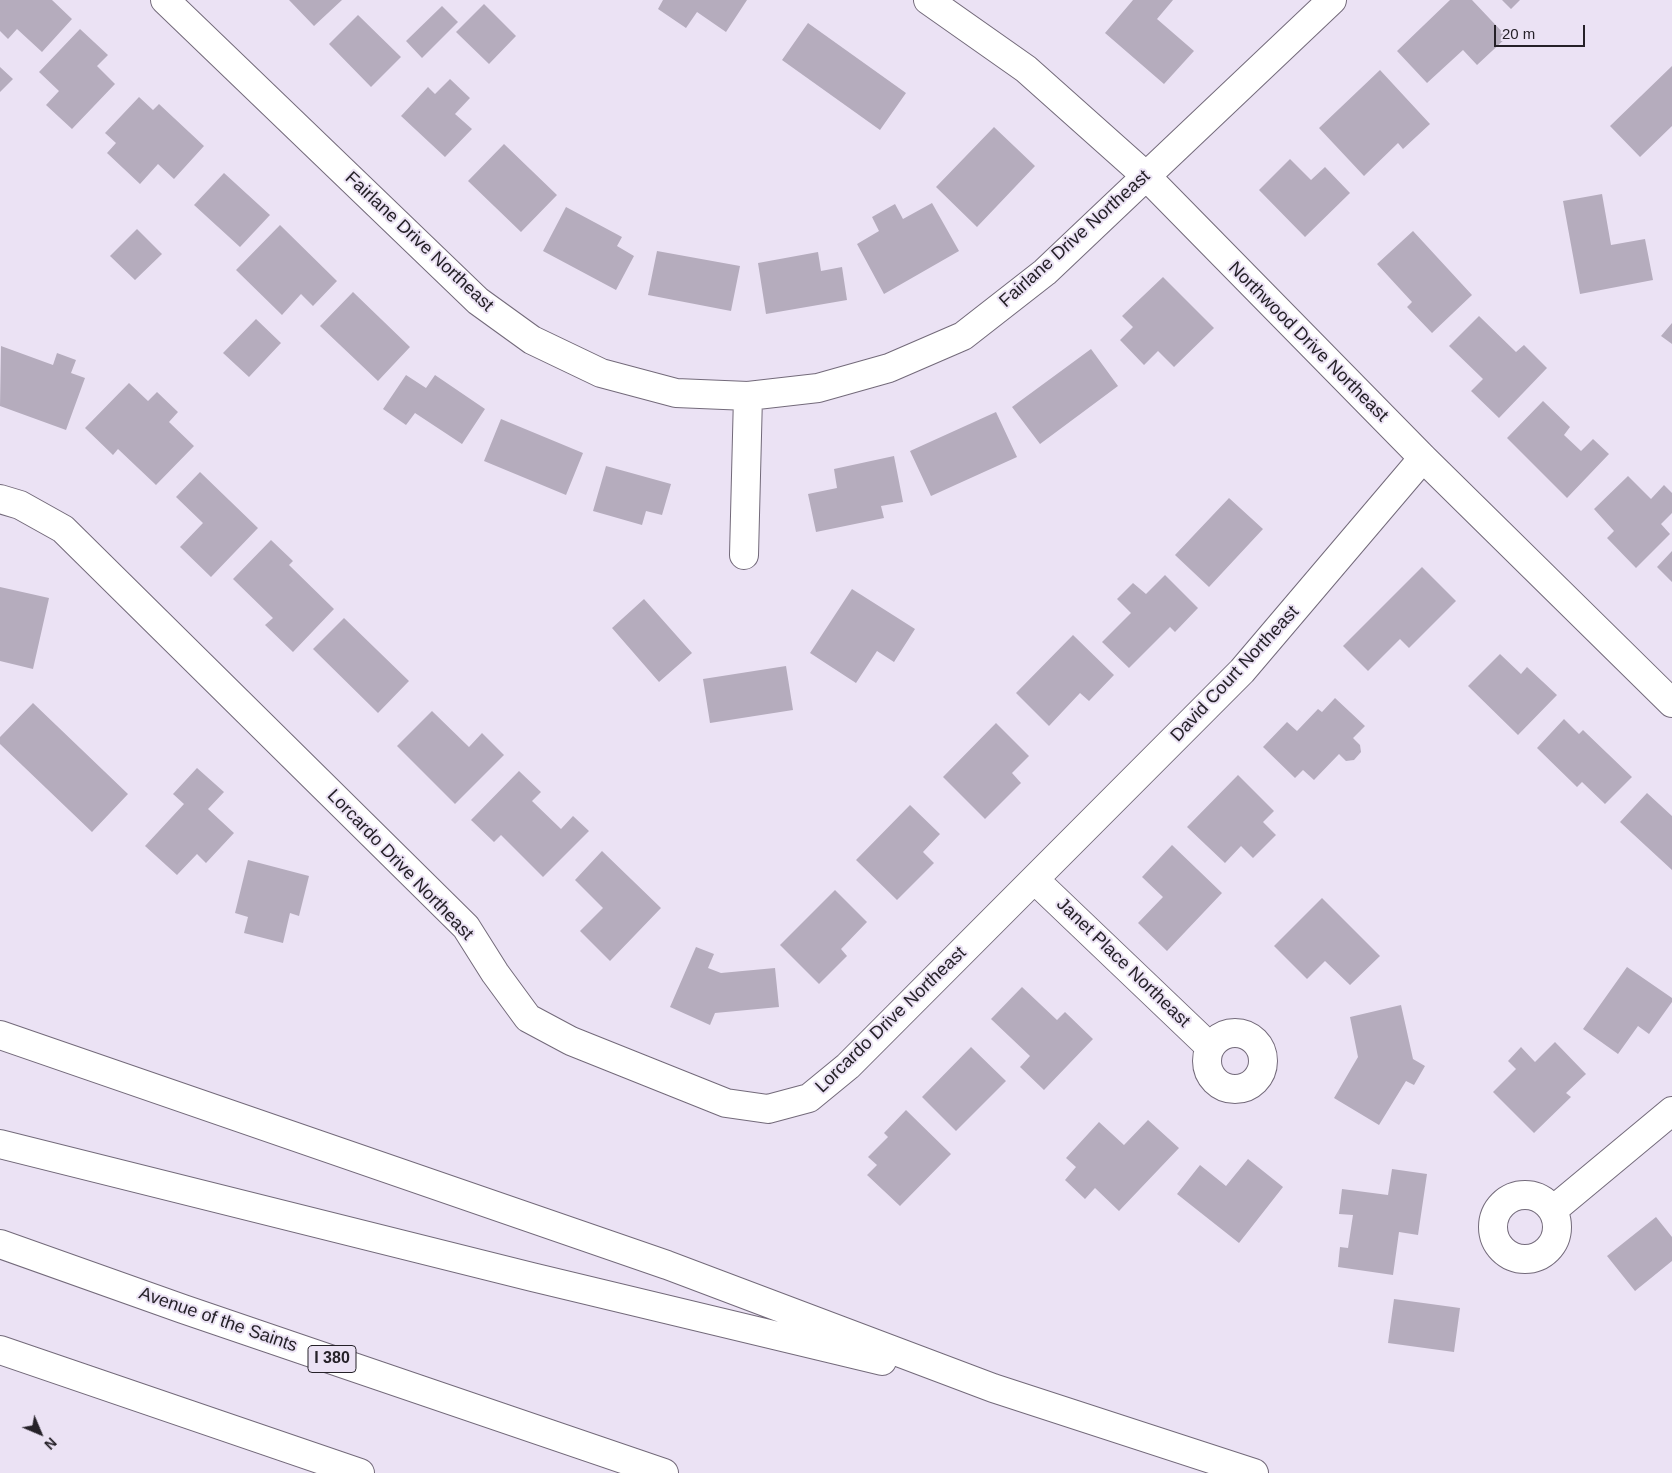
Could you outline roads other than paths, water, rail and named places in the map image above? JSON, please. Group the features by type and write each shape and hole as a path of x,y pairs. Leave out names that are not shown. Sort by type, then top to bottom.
{"main road":[{"name":"Fairlane Drive Northeast","path":"165,0 478,301 532,340 601,373 676,393 748,396 818,388 889,368 963,336 1045,272 1332,0"},
{"name":"Northwood Drive Northeast","path":"928,0 1026,69 1146,176 1423,458 1672,703"},
{"path":"744,555 748,396"},
{"name":"David Court Northeast","path":"1035,880 1242,671 1423,458"},
{"name":"Lorcardo Drive Northeast","path":"0,499 20,505 63,529 466,927 495,973 528,1018 571,1041 726,1103 768,1109 809,1098 848,1066 1035,880"},
{"name":"Janet Place Northeast","path":"1035,880 1210,1047"},
{"path":"0,1035 667,1264 993,1388 1254,1473"},
{"path":"1553,1210 1672,1111"},
{"path":"0,1144 532,1278 993,1388"},
{"name":"Avenue of the Saints","path":"0,1244 664,1473"},
{"path":"0,1350 360,1473"}]}
